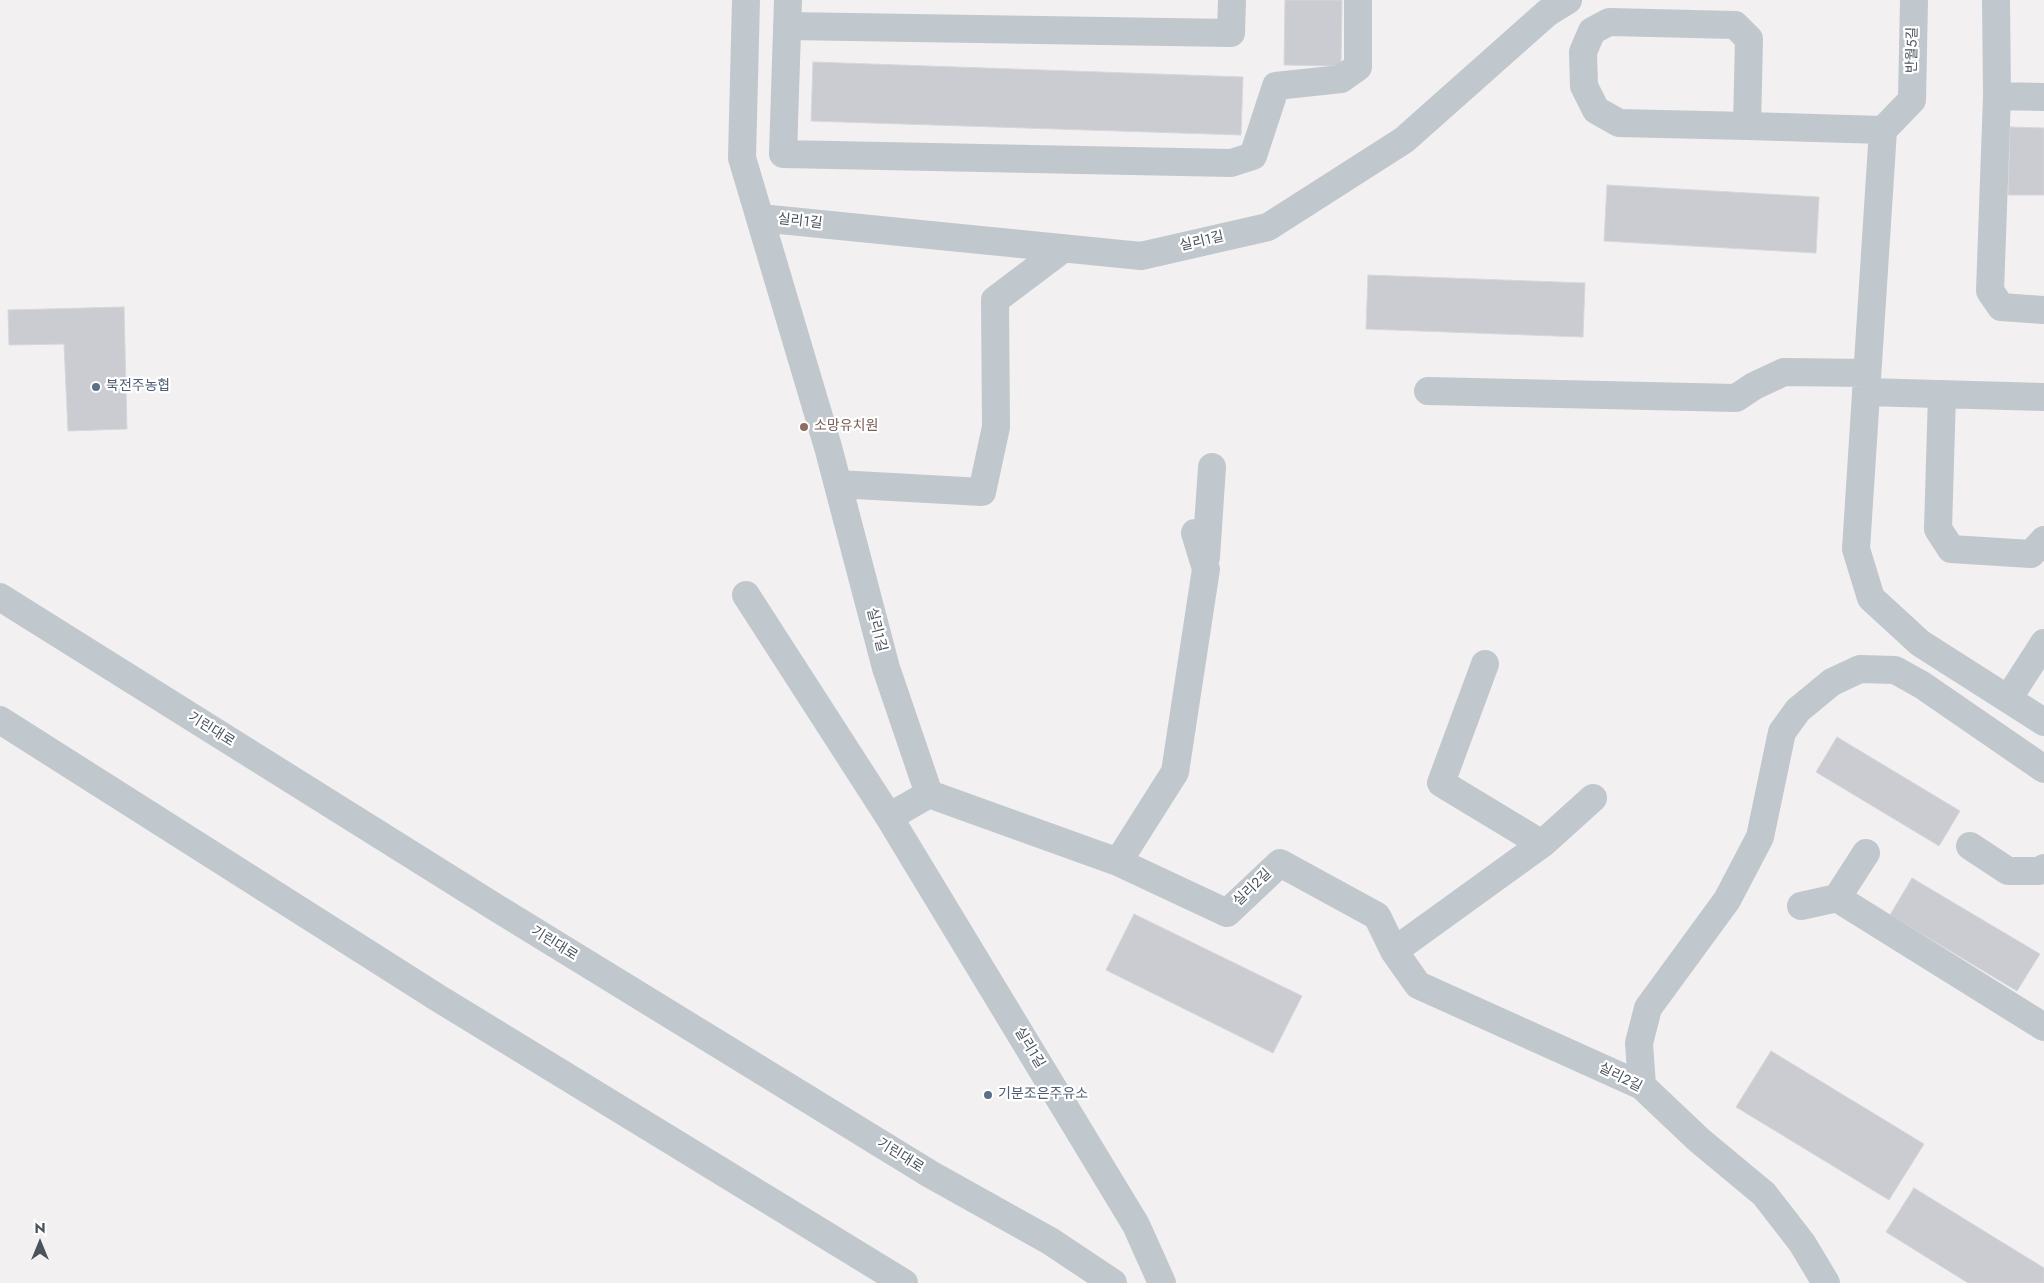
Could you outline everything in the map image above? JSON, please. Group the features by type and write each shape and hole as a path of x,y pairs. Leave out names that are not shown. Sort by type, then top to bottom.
{"street":[{"name":"실리1길","path":"746,0 742,158 838,484 886,668 929,794"},
{"path":"1232,0 1231,33 788,13 783,154 1231,163 1253,156 1276,86 1341,79 1358,68 1358,0"},
{"name":"실리1길","path":"760,218 1141,256 1268,227 1404,140 1547,13 1568,0"},
{"name":"반월5길","path":"1883,130 1912,100 1914,0"},
{"path":"1996,0 1996,96 1990,291 2001,307 2044,310"},
{"path":"1748,126 1749,39 1735,25 1609,22 1592,31 1583,52 1584,86 1596,110 1619,123 1883,130 1856,549 1871,598 1920,643 2044,722"},
{"path":"1996,96 2044,97"},
{"path":"838,484 982,492 996,427 995,300 1064,248"},
{"path":"1428,391 1736,398 1754,386 1784,372 1867,382 1942,394 2044,397"},
{"path":"1942,394 1938,529 1951,549 2032,554 2044,540"},
{"path":"1118,862 1175,772 1206,569 1212,467"},
{"path":"1194,533 1206,569"},
{"name":"실리1길","path":"746,595 889,817 1136,1225 1162,1283"},
{"name":"기린대로","path":"0,597 512,918 930,1174 1050,1242 1113,1283"},
{"path":"2008,699 2044,642"},
{"path":"1485,664 1441,783 1542,844"},
{"path":"1642,1086 1638,1043 1648,1008 1727,900 1760,837 1782,732 1798,710 1832,682 1860,669 1895,670 1922,685 2044,769"},
{"path":"0,720 438,998 904,1283"},
{"path":"889,817 929,794"},
{"name":"실리2길","path":"929,794 1118,862 1227,913 1280,862 1378,916 1394,951 1418,985 1642,1086 1699,1140 1764,1194 1802,1243 1826,1283"},
{"path":"1394,951 1542,844 1592,798"},
{"path":"1970,846 2008,871 2039,871 2044,868"},
{"path":"1837,898 1866,853"},
{"path":"1801,906 1837,898 2044,1027"}],"building":[{"path":"1285,0 1342,0 1341,66 1284,65"},
{"path":"813,62 1243,77 1241,135 811,121"},
{"path":"2010,127 2044,128 2044,195 2008,195"},
{"path":"1607,185 1819,197 1816,253 1604,241"},
{"path":"1368,275 1585,283 1583,337 1366,329"},
{"name":"북전주농협","path":"124,307 127,429 68,431 64,344 9,345 8,310"},
{"path":"1837,737 1960,811 1939,846 1816,772"},
{"path":"1912,878 2040,954 2017,991 1890,915"},
{"path":"1134,914 1302,996 1273,1053 1106,970"},
{"path":"1771,1051 1924,1144 1889,1200 1736,1107"},
{"path":"1914,1188 2044,1268 2044,1283 1968,1283 1886,1232"}],"place":[{"name":"북전주농협","path":"96,387"},
{"name":"소망유치원","path":"804,427"},
{"name":"기분조은주유소","path":"988,1095"}]}
